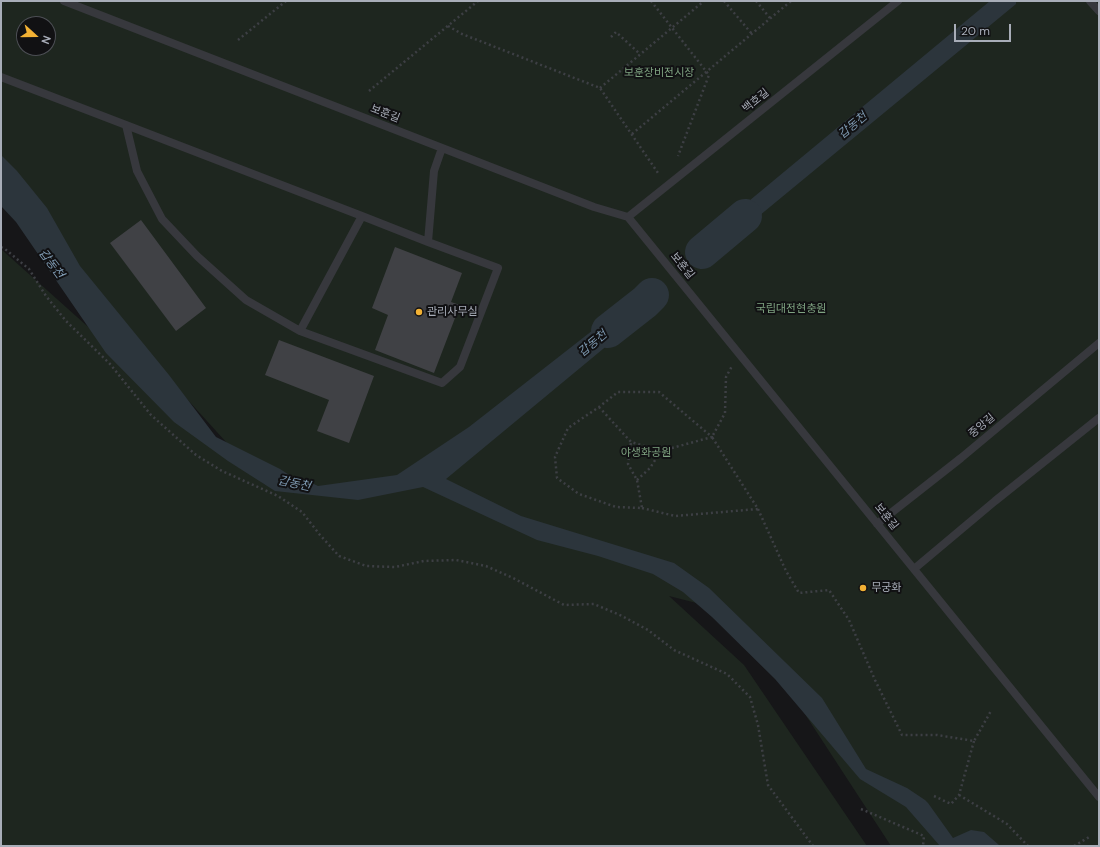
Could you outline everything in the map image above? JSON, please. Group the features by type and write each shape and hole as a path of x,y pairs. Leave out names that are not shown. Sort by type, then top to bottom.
{"lane":[{"name":"보훈길","path":"64,1 594,207 628,217 1099,797"},
{"name":"백호길","path":"628,217 898,1"},
{"path":"1090,1 1099,11"},
{"path":"1,77 126,125 362,216 428,242 498,268 460,368 442,383 300,331 246,300 198,256 162,219 137,171 126,125"},
{"path":"428,242 434,171 442,148"},
{"path":"300,331 362,216"},
{"name":"중앙길","path":"877,524 961,458 1099,343"},
{"path":"914,570 995,501 1099,418"}],"path":[{"path":"238,40 286,1"},
{"path":"369,91 478,1"},
{"path":"651,1 709,75 678,156"},
{"path":"600,88 704,1"},
{"path":"724,1 752,34"},
{"path":"756,1 770,18"},
{"path":"632,134 791,1"},
{"path":"448,26 462,34 600,88 658,173"},
{"path":"611,37 616,32 640,54"},
{"path":"1,247 29,269 46,296 62,316 86,342 110,364 151,415 196,455 222,471 278,496 302,512 339,556 366,566 395,568 424,561 456,560 486,566 513,578 564,605 594,604 622,616 648,630 674,650 727,674 750,696 758,725 768,785 813,846"},
{"path":"599,407 631,442 661,451 712,437 725,413 726,377 739,353"},
{"path":"758,509 675,516 642,508 616,507 579,494 557,478 555,457 568,428 618,392 659,392 712,437 758,509 786,571 799,593 829,590 849,620 875,680 902,735 937,735 974,740"},
{"path":"631,442 628,464 637,480 642,508"},
{"path":"637,480 650,468 661,451"},
{"path":"934,796 951,804 959,795 974,740 991,711"},
{"path":"959,795 1007,824 1028,846"},
{"path":"861,809 924,836 923,846"},
{"path":"1074,846 1091,836"}],"green space":[{"name":"국립대전현충원","path":"1,1 1099,1 1099,846 891,846 756,639 728,611 669,596 744,665 867,846 1,846 1,249 265,485 1,194"}],"water":[{"path":"990,1 1016,1 1016,4 725,244 716,247 709,245 708,238 714,230"},
{"path":"1,155 17,171 47,208 80,266 169,375 216,437 280,469 303,484 306,480 318,486 397,475 469,427 634,298 645,302 646,308 644,315 446,479 521,516 674,563 709,588 822,698 866,769 907,788 925,800 953,838 971,830 984,832 999,845 1006,846 940,846 906,807 860,779 775,679 712,617 683,592 653,574 598,556 537,540 423,487 358,500 275,491 228,461 174,422 106,353 16,222 1,206"}],"building":[{"path":"141,220 206,308 176,331 110,243"},
{"name":"관리사무실","path":"395,247 462,273 451,302 460,305 434,373 375,350 388,315 372,308"},
{"path":"279,340 374,376 349,443 317,431 329,400 265,375"}],"waterway":[{"name":"갑동천","path":"702,252 745,216"},
{"name":"갑동천","path":"608,331 652,295"}],"place":[{"name":"관리사무실","path":"419,312"},
{"name":"무궁화","path":"863,588"}],"park label":[{"name":"보훈장비전시장","path":"659,73"},
{"name":"야생화공원","path":"646,453"}]}
